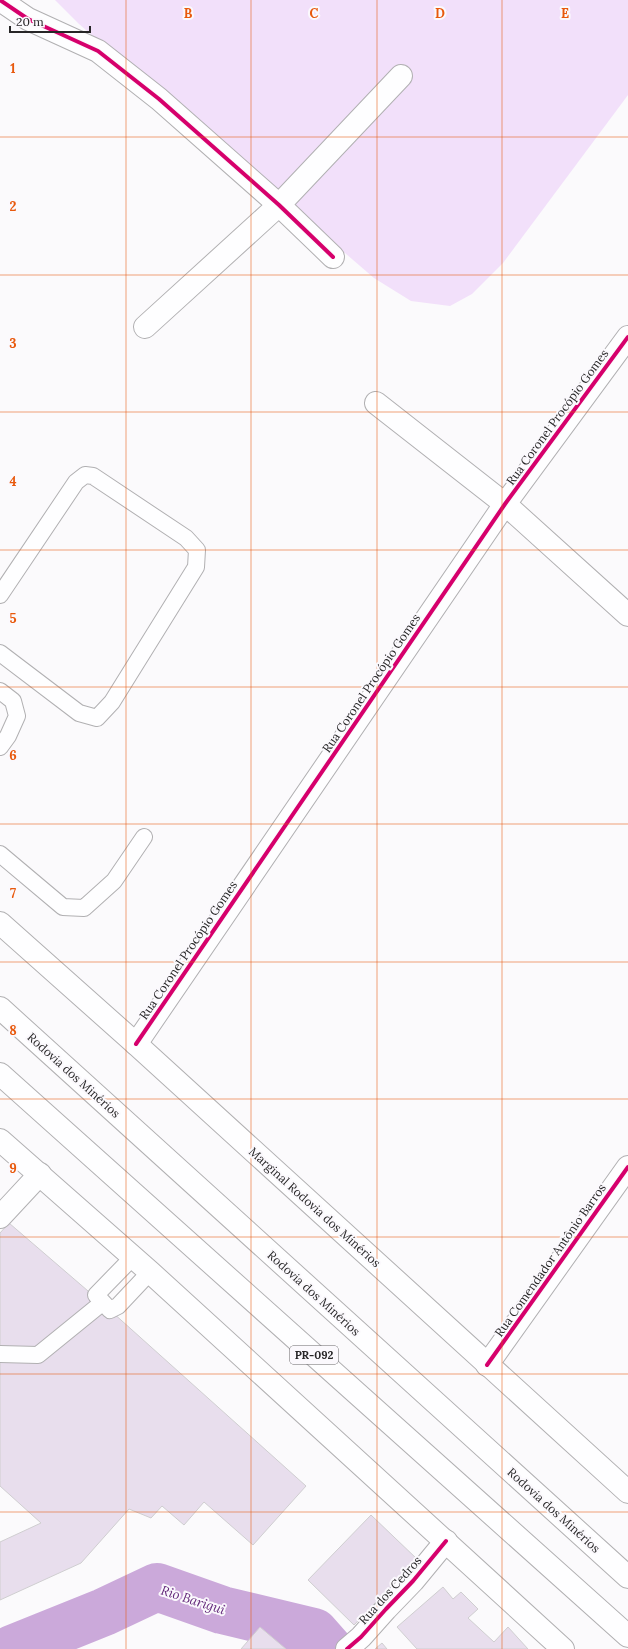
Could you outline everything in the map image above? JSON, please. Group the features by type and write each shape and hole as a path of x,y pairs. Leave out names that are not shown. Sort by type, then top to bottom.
{"main road":[{"path":"0,0 28,18 98,51 159,99 279,205 333,257"},
{"path":"145,327 279,205 401,76"},
{"name":"Rua Coronel Procópio Gomes","path":"136,1044 505,504 628,337"},
{"path":"376,403 505,504 628,615"},
{"name":"Marginal Rodovia dos Minérios","path":"0,923 136,1044 628,1492"},
{"name":"Rodovia dos Minérios","path":"0,1008 628,1577"},
{"name":"PR-092","path":"0,1074 628,1636"},
{"path":"0,1140 150,1272 563,1649"},
{"name":"Rua Comendador Antônio Barros","path":"487,1365 628,1167"},
{"path":"0,1217 40,1174"},
{"name":"Rua dos Cedros","path":"354,1643 413,1581 446,1541"}],"lane":[{"path":"0,595 76,482 85,474 93,476 186,538 197,550 196,567 112,702 98,718 79,713 0,653"},
{"path":"0,691 13,701 17,716 8,736 0,747"},
{"path":"0,854 63,907 84,908 114,881 144,837"},
{"path":"133,1257 96,1295 102,1303 110,1310 118,1306 150,1272"},
{"path":"0,1354 38,1355 102,1303"}],"shaded area":[{"path":"55,0 628,0 628,95 503,263 472,294 450,306 411,301 374,278 79,24"}],"building":[{"path":"9,1223 102,1303 306,1486 253,1545 204,1502 184,1525 162,1506 151,1518 129,1509 81,1563 0,1600 0,1542 41,1523 0,1486 0,1233"},
{"path":"371,1515 417,1559 354,1625 308,1580"},
{"path":"443,1587 453,1599 461,1592 478,1609 468,1618 494,1642 508,1627 528,1649 417,1649 397,1627"},
{"path":"260,1627 286,1649 241,1649"},
{"path":"382,1643 387,1649 375,1649"}],"waterway":[{"name":"Rio Barigui","path":"12,1649 104,1612 157,1587 222,1610 314,1632 329,1649"}],"cycle path":[{"path":"0,0 28,19 98,51 159,99 279,205 333,257"},
{"path":"136,1044 505,504 628,337"},
{"path":"487,1365 628,1167"},
{"path":"347,1649 361,1637 413,1581 446,1541"}]}
